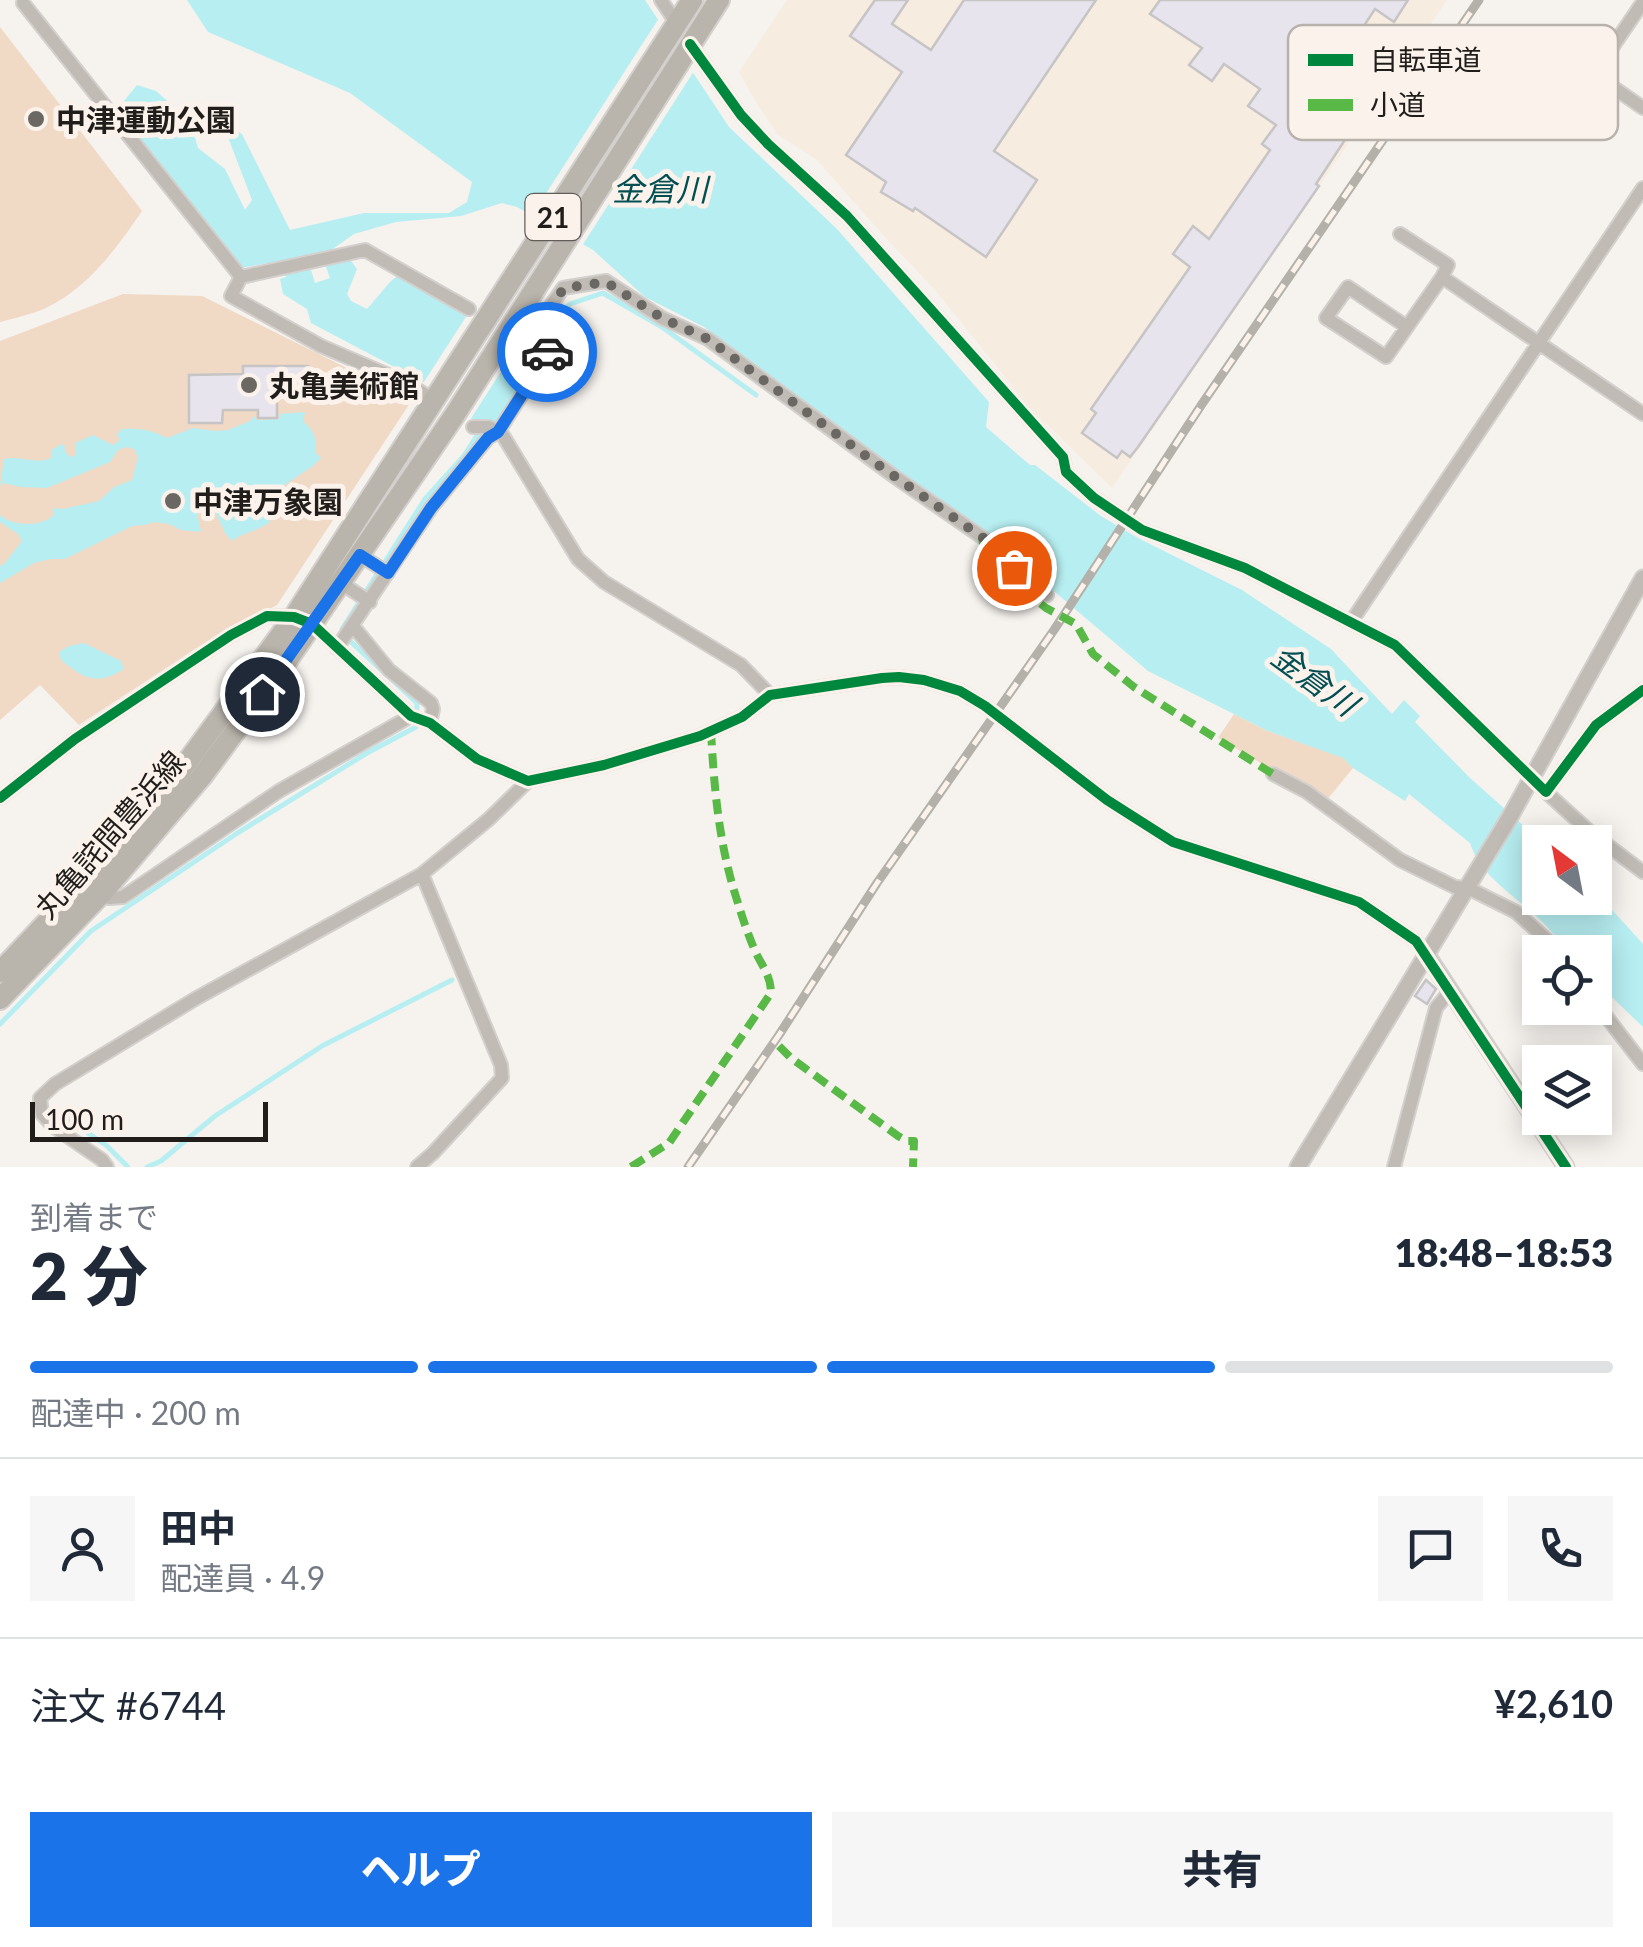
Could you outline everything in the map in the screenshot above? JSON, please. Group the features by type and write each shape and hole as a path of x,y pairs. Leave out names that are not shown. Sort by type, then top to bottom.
{"main road":[{"name":"21","path":"434,401 692,0"},
{"name":"丸亀詫間豊浜線","path":"303,620 358,594 478,425 719,0"},
{"name":"丸亀詫間豊浜線","path":"0,972 96,884 202,776 303,620 434,401"},
{"name":"丸亀詫間豊浜線","path":"0,999 96,884"}],"street":[{"path":"663,1 674,28"},
{"path":"23,4 241,277"},
{"path":"1618,41 1640,11"},
{"path":"688,49 768,144 847,216 1063,457 1066,472 1094,498 1142,530 1246,568 1395,645 1531,779 1590,832 1643,872"},
{"path":"1618,91 1643,108"},
{"path":"1351,622 1643,188"},
{"path":"1400,234 1448,265 1442,278 1408,327 1386,358 1326,318 1348,287 1408,327"},
{"path":"241,277 366,250 469,309"},
{"path":"241,277 231,296 321,346 407,382 434,401"},
{"path":"1442,278 1643,414"},
{"path":"478,425 548,354 534,331 564,288 606,282 662,318 708,339 989,542 1047,594"},
{"path":"478,425 502,434 519,468 578,559 604,582 740,665 770,695"},
{"path":"346,636 358,594 377,566 488,438 478,425"},
{"path":"1298,1167 1511,815 1643,578"},
{"path":"0,798 75,738 266,616 303,620 346,636 431,703 433,710 419,719 279,791 123,897 109,898 96,884"},
{"path":"346,636 419,719 477,759 528,781"},
{"path":"106,1167 42,1114 40,1098 55,1084 195,999 422,874 528,781 604,765 700,736 742,717 770,695 899,677 960,691 1107,800 1173,842 1359,902 1416,941 1566,1167"},
{"path":"1546,792 1596,725 1643,690"},
{"path":"1273,774 1307,792 1400,860 1455,887 1470,884 1516,912 1541,935"},
{"path":"417,1167 502,1078 501,1065 422,874"},
{"path":"1394,1167 1436,1008 1450,991"},
{"path":"1612,1024 1643,1064"}],"shaded area":[{"path":"787,0 1447,0 1430,25 1288,25 1288,140 1351,140 1112,488 1029,407 935,290 816,159 777,134 739,72"},
{"name":"中津運動公園","path":"0,27 142,211 112,253 75,289 46,308 0,322"},
{"name":"中津万象園","path":"123,294 202,296 414,397 277,605 201,645 79,725 40,685 0,720 0,341"},
{"path":"1234,714 1268,731 1344,758 1353,768 1326,801 1218,738"}],"water":[{"name":"金倉川","path":"187,0 645,0 729,127 837,229 989,402 986,427 1030,465 1101,516 1242,590 1331,649 1392,714 1404,700 1420,716 1415,722 1523,825 1522,905 1481,865 1470,843 1409,794 1405,801 1343,758 1268,731 1148,671 1002,547 704,327 645,297 593,250 517,207 502,203 461,216 396,222 354,234 327,253 240,268 115,112 137,85 156,91 190,121 198,148 225,169 245,210 252,200 226,132 229,127 242,134 290,230 364,213 449,213 467,202 472,182 350,93 208,32"},
{"path":"349,258 357,269 347,294 351,301 367,309 401,273 532,344 534,370 497,425 472,419 423,382 311,323 307,309 283,294 280,279 286,277 284,272 310,267 315,283 330,278 325,264"},
{"path":"305,412 303,421 314,435 315,452 321,458 270,498 266,505 270,522 232,541 208,496 201,497 195,503 201,532 154,522 132,526 65,559 34,563 0,583 0,566 22,541 0,522 0,515 13,522 35,523 54,515 53,508 99,501 114,487 132,480 138,457 134,449 126,447 118,450 110,462 47,488 3,483 0,486 4,459 45,460 51,458 51,450 64,443 70,457 76,455 75,443 93,435 113,445 120,440 117,434 122,429 146,430 167,438 193,428 228,430 255,416 257,420 279,419 279,414","holes":["223,486 238,489 246,501 247,513 224,512 216,499"]},
{"path":"84,643 121,661 124,669 99,679 91,678 61,660 59,652"},
{"path":"1612,910 1643,944 1643,1027 1612,997 1612,935 1554,935 1534,915 1612,915"}],"pier":[{"path":"661,15 696,68 580,249 529,220"},
{"path":"471,309 526,333 470,420 422,385"}],"building":[{"path":"875,0 908,0 892,24 931,50 964,0 1096,0 994,151 1037,180 986,257 915,208 913,211 881,192 886,182 846,155 902,72 850,36"},
{"path":"1160,0 1408,0 1394,22 1375,9 1364,25 1288,25 1288,140 1345,140 1316,184 1319,186 1138,447 1130,457 1122,451 1117,458 1082,433 1096,413 1091,409 1190,267 1173,254 1193,226 1209,239 1270,150 1262,144 1276,125 1248,106 1260,89 1224,64 1212,81 1189,65 1202,48 1150,14"},
{"name":"丸亀美術館","path":"243,366 308,366 308,395 277,395 277,418 258,418 258,410 223,410 222,423 189,423 189,375 243,374"},
{"path":"1426,980 1436,989 1427,1004 1415,996"}],"waterway":[{"path":"547,331 570,304 603,293 662,327 756,395"},
{"path":"0,1024 91,931 239,832 416,727 417,703 342,629 425,499 463,457 480,431"},
{"path":"147,1167 161,1161 215,1116 322,1046 452,980"},
{"path":"63,1116 107,1146 128,1167"}],"railway":[{"path":"1462,25 1479,0"},
{"path":"688,1167 1383,140"}],"marked path":[{"path":"982,537 993,565 1046,608 1076,624 1093,654 1134,687 1273,774"},
{"path":"631,1167 669,1143 771,993 768,976 743,919 726,858 711,731"},
{"path":"779,1046 898,1136 914,1141 913,1167"}],"cycle path":[{"path":"690,44 741,115 847,216 1063,457 1066,472 1094,498 1142,530 1245,568 1395,645 1546,792 1596,725 1643,690"},
{"path":"0,798 75,739 231,635 267,616 294,617 312,624 411,716 430,723 477,759 528,781 604,765 700,736 742,717 770,695 882,678 924,680 960,691 985,706 1107,800 1173,842 1359,902 1416,941 1566,1167"}],"way so far":[{"path":"547,352 534,331 564,288 606,282 662,318 708,339 989,542 1014,568"}],"place":[{"name":"中津運動公園","path":"36,119"},
{"name":"丸亀美術館","path":"249,385"},
{"name":"中津万象園","path":"173,501"}],"route":[{"path":"262,694 360,555 388,573 431,508 488,438 498,432 547,352"}]}
